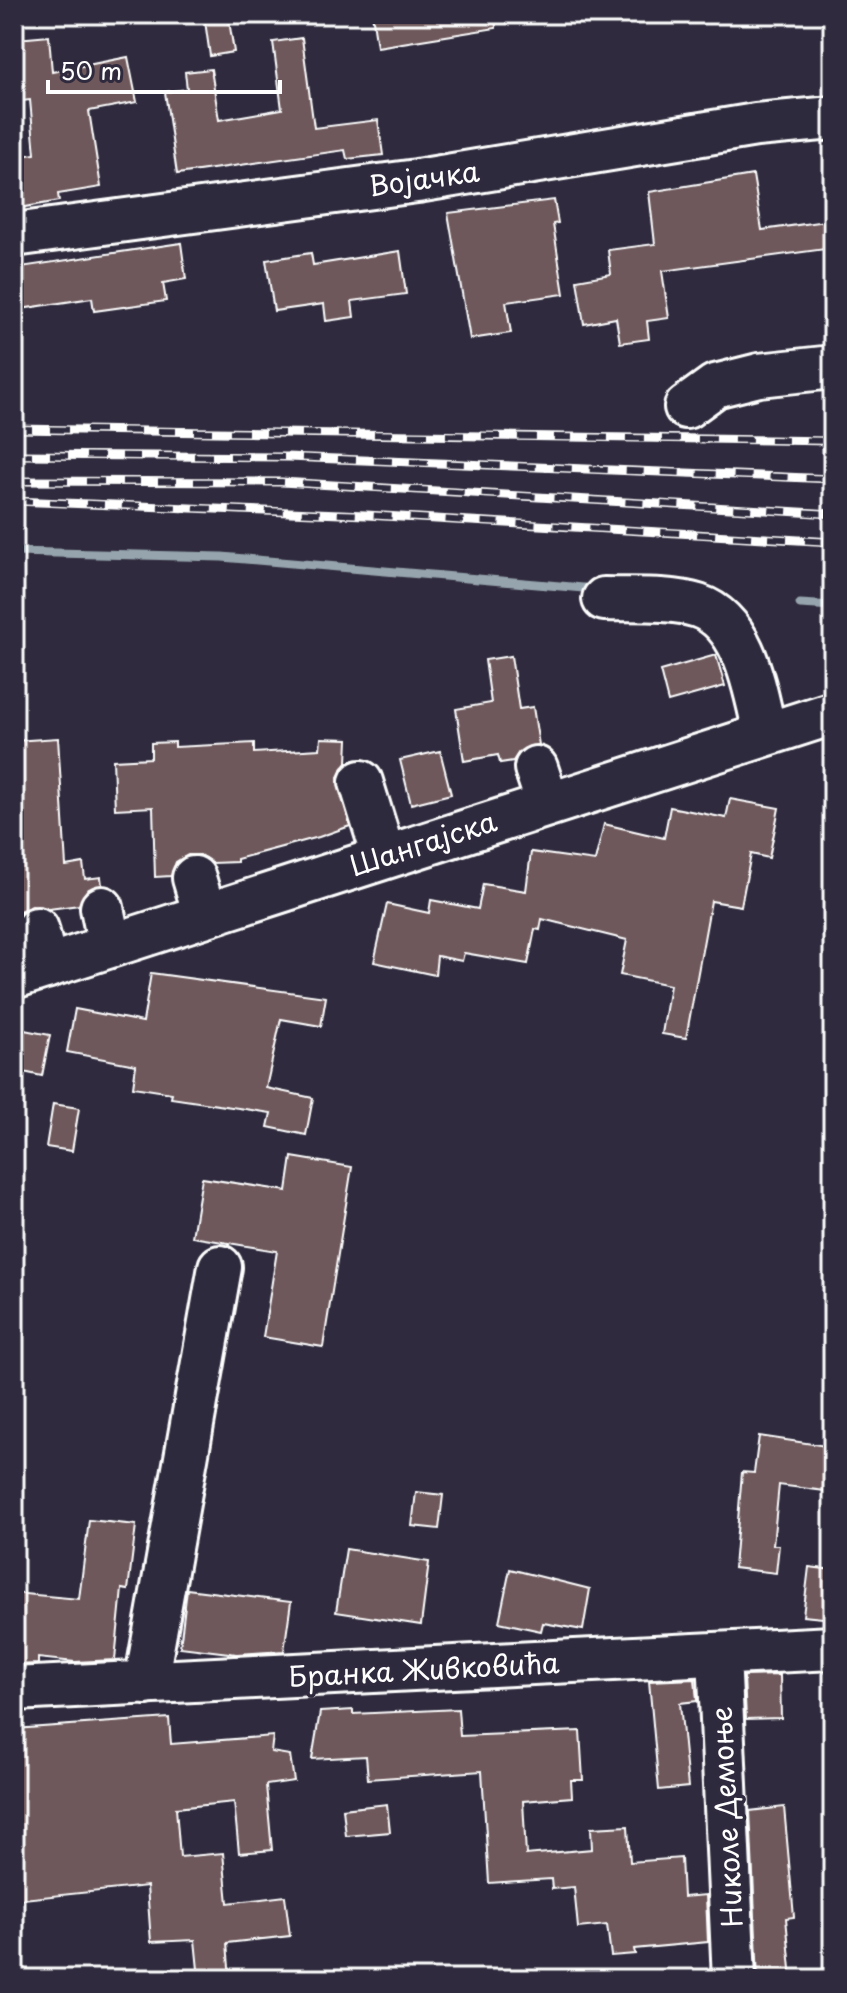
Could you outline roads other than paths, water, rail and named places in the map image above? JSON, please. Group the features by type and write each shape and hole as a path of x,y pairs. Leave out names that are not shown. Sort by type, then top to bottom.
{"street":[{"name":"Војачка","path":"14,235 417,181 756,125 833,118"},
{"path":"686,407 715,386 759,375 833,367"},
{"path":"604,599 698,606 718,618 737,641 750,673 765,733"},
{"name":"Шангајска","path":"32,958 106,927 200,896 384,857 542,786 765,733 833,713"},
{"path":"361,782 384,857"},
{"path":"146,1683 220,1267"},
{"name":"Бранка Живковића","path":"14,1689 833,1648"},
{"name":"Николе Демоње","path":"719,1655 734,1979"}],"waterway":[{"path":"14,552 222,557 595,589"},
{"path":"800,604 833,606"}],"railway":[{"path":"14,429 833,441"},
{"path":"14,455 287,457 833,479"},
{"path":"14,481 281,482 833,514"},
{"path":"14,501 366,515 833,542"}]}
